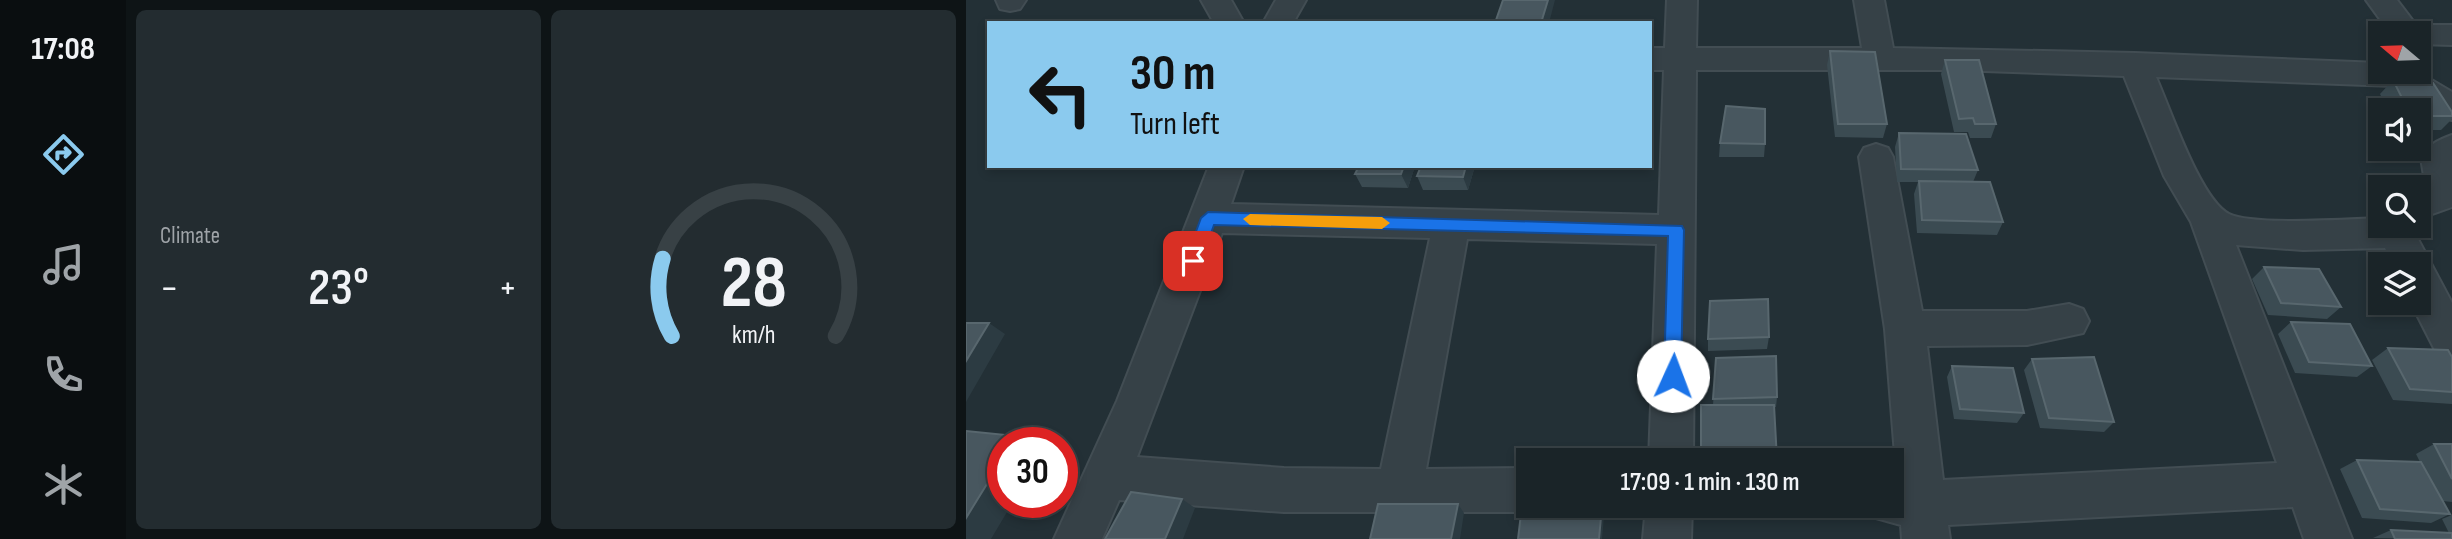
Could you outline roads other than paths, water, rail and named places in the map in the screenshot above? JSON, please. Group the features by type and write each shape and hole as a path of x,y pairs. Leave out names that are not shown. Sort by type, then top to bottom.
{"street":[{"path":"1216,0 1228,21"},
{"path":"1279,21 1291,0"},
{"path":"1671,448 1676,230 1665,59 1682,0"},
{"path":"1869,0 1879,58"},
{"path":"2381,0 2397,21"},
{"path":"2431,34 2452,35"},
{"path":"1665,59 1879,58 2136,64 2400,75 2452,108"},
{"path":"2136,64 2190,194 2207,217 2217,225 2368,254"},
{"path":"2431,200 2443,196 2444,180 2438,158 2452,148"},
{"path":"1876,157 1905,329 1913,515 2309,484"},
{"path":"1078,539 1108,477 1226,168"},
{"path":"2207,217 2329,539"},
{"path":"1208,218 1676,230"},
{"path":"1399,492 1451,225"},
{"path":"2431,296 2452,343"},
{"path":"1905,329 2027,328 2068,321"},
{"path":"1108,477 1284,490 1516,490"},
{"path":"1667,539 1669,518"}]}
